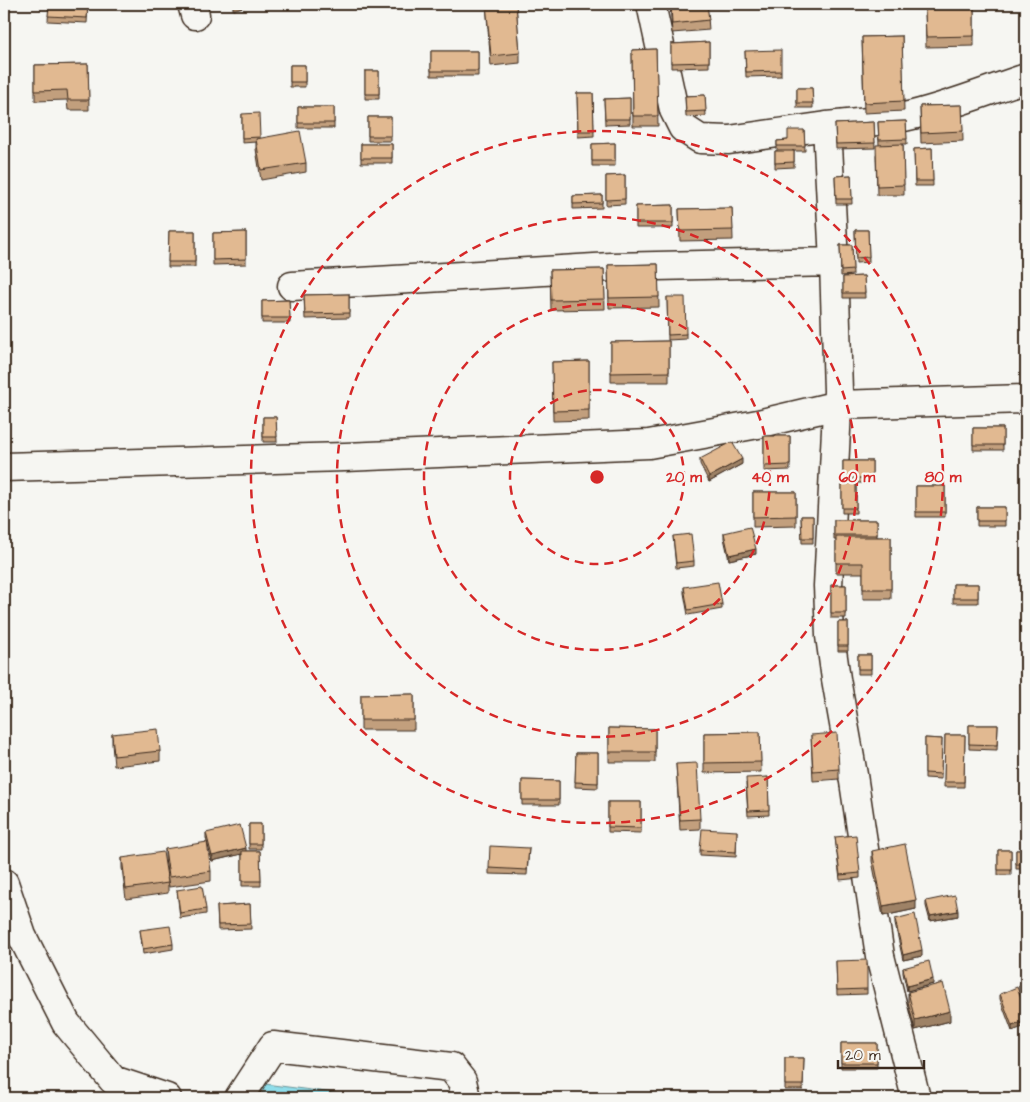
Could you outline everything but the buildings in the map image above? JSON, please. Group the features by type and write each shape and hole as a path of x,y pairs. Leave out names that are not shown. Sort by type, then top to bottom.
{"street":[{"path":"651,4 674,110 683,128 700,139 729,140 904,117 951,105 988,90 1026,78"},
{"path":"827,126 834,262 838,404 828,586 830,636 880,956 916,1098"},
{"path":"292,286 611,267 834,262"},
{"path":"4,467 345,457 649,444 758,424 838,404 1026,399"},
{"path":"4,883 22,936 66,1023 113,1080 167,1098"},
{"path":"239,1098 273,1046 451,1067 462,1081 466,1098"}],"water":[{"path":"265,1084 372,1098 261,1098"}]}
